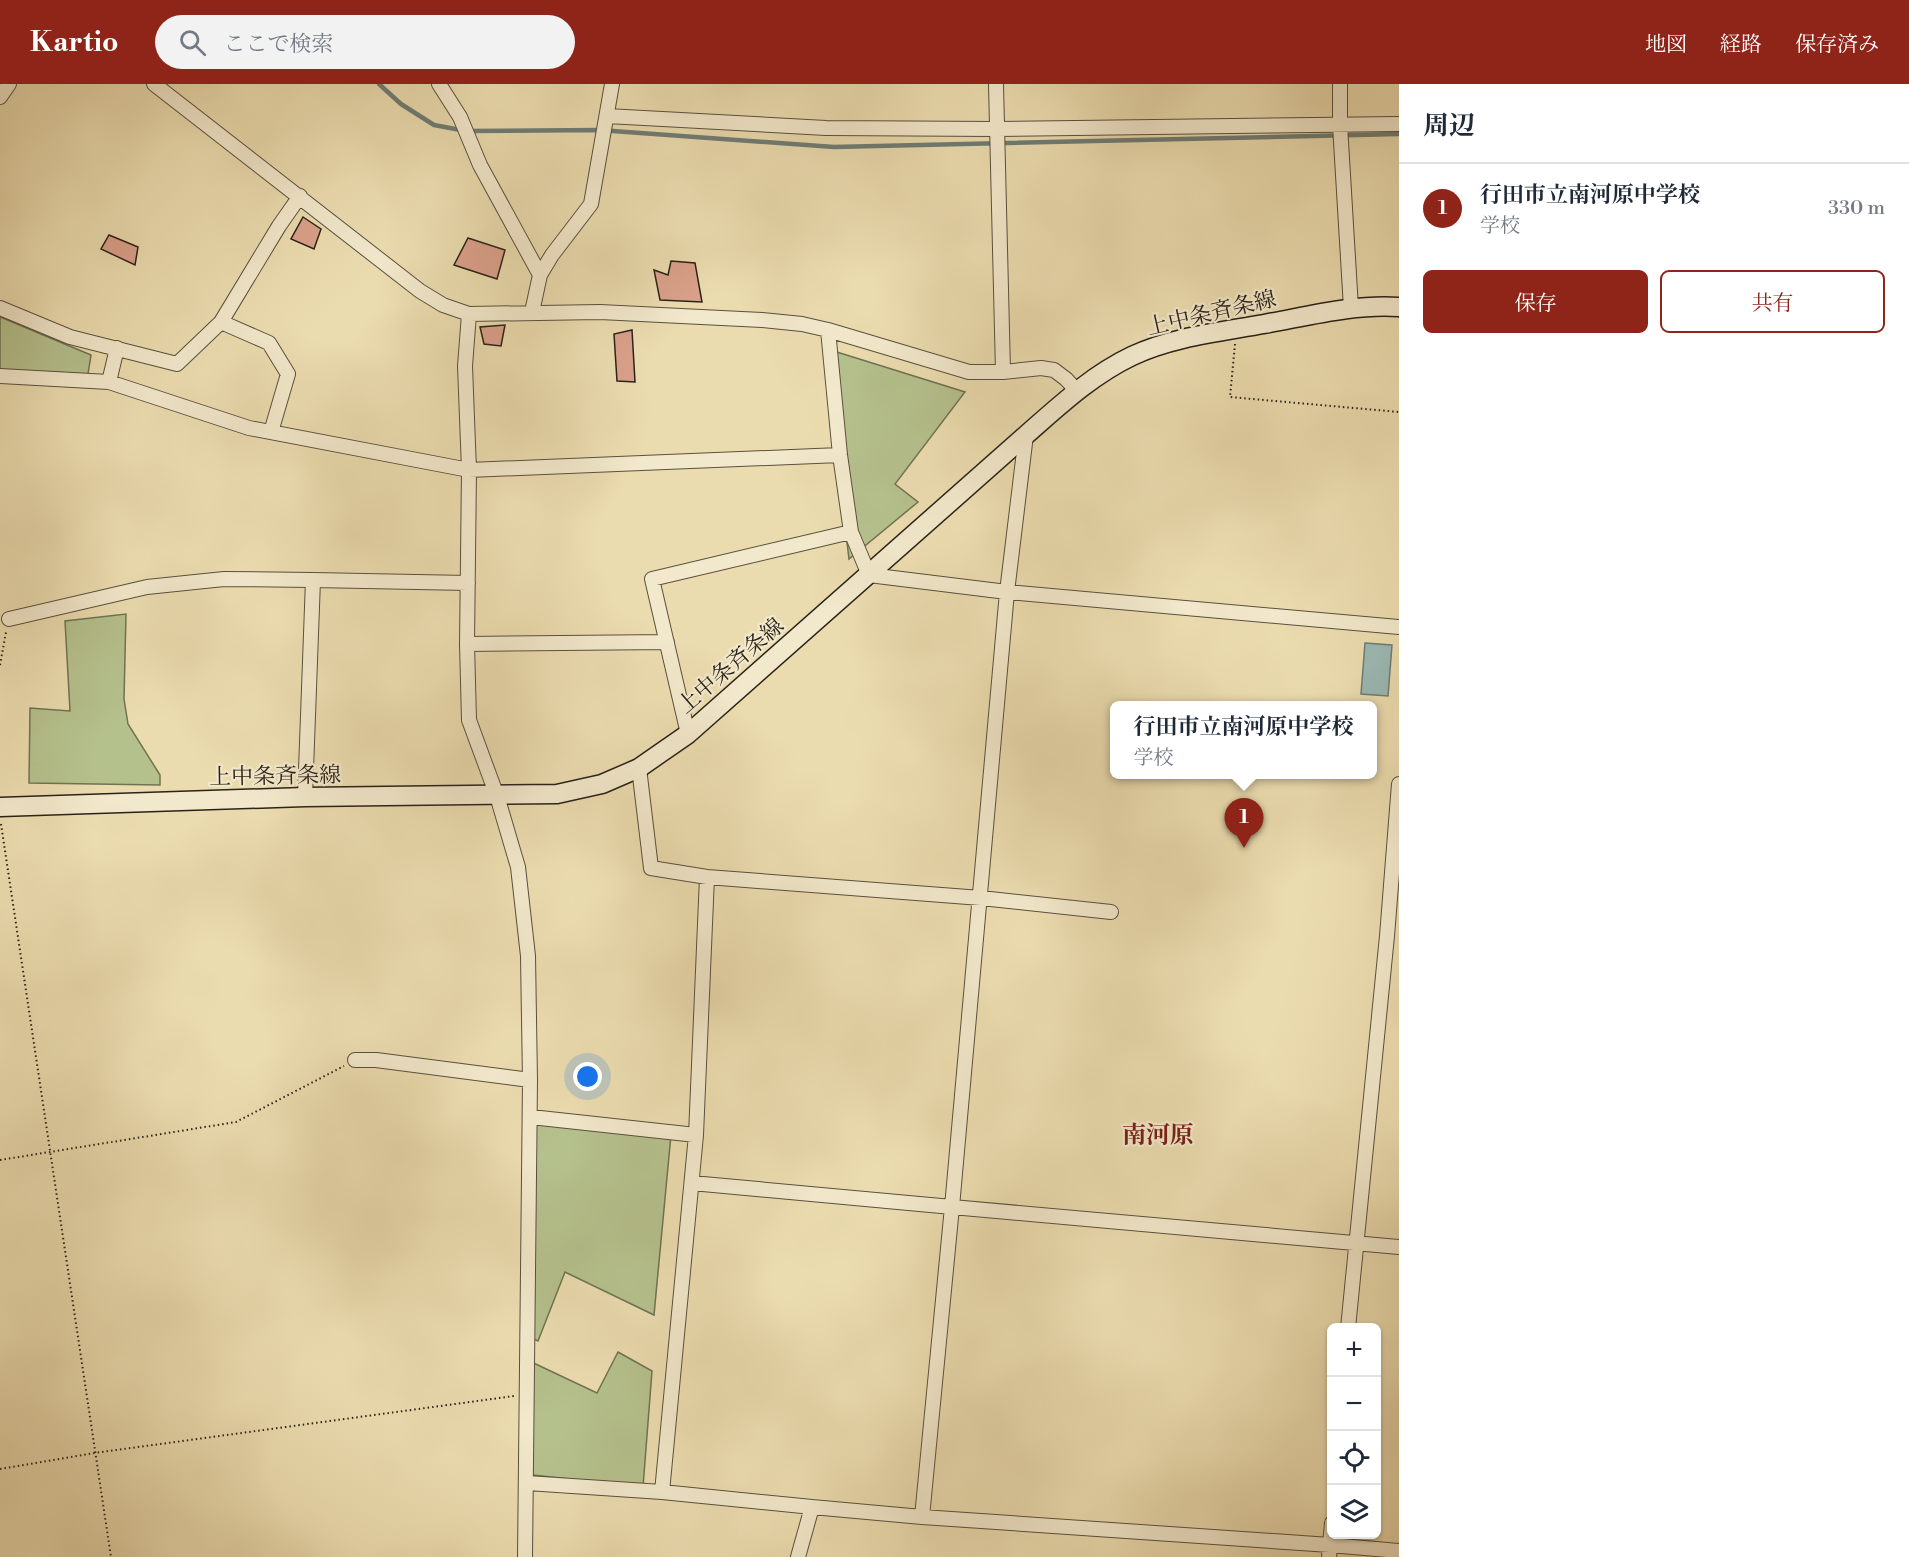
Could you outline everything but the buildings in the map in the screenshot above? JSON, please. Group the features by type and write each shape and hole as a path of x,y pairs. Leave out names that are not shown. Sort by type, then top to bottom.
{"main road":[{"name":"上中条斉条線","path":"0,807 305,797 557,794 602,784 639,768 688,734 1026,435 1077,391 1105,371 1163,344 1351,308 1399,307"}],"street":[{"path":"0,97 9,84"},
{"path":"154,84 420,291 443,305 469,314 532,312 655,314 762,320 828,330 969,372 1003,372 1041,368 1054,370 1077,391"},
{"path":"439,84 460,117 480,165 540,275"},
{"path":"532,312 540,275 552,255 591,204 612,84"},
{"path":"996,84 1003,372"},
{"path":"1340,84 1340,125 1351,308"},
{"path":"607,116 826,128 996,129 1399,124"},
{"path":"0,308 70,337 177,364 220,322 300,196"},
{"path":"469,314 465,366 469,470 467,644 469,720 497,796 518,867 528,957 531,1117 528,1483 525,1557"},
{"path":"220,322 269,343 288,374 271,432"},
{"path":"828,330 840,455 851,532 869,575 1007,592 1399,627"},
{"path":"109,382 117,348"},
{"path":"0,376 109,382 249,428 469,470 840,455"},
{"path":"922,1517 981,898 1007,592 1026,435"},
{"path":"688,734 652,579 851,532"},
{"path":"9,620 147,587 224,579 468,583"},
{"path":"305,797 313,580"},
{"path":"467,644 667,642"},
{"path":"639,768 651,868 707,877 981,898 1111,912"},
{"path":"1348,1323 1355,1242 1393,936 1399,784"},
{"path":"662,1492 696,1135 707,877"},
{"path":"355,1060 376,1060 530,1080"},
{"path":"531,1117 696,1135"},
{"path":"692,1183 1399,1247"},
{"path":"528,1483 662,1492 922,1517 1329,1551 1399,1551"},
{"path":"798,1557 812,1507"}],"path":[{"path":"1236,329 1230,397 1399,412"},
{"path":"0,665 9,620"},
{"path":"0,814 111,1557"},
{"path":"0,1160 236,1122 355,1060"},
{"path":"0,1469 94,1453 528,1394"}],"green space":[{"path":"0,317 91,355 87,380 0,375"},
{"path":"824,348 965,392 895,484 918,502 849,559"},
{"path":"126,614 124,699 128,724 160,775 160,785 29,783 30,708 70,711 65,621"},
{"path":"525,1122 671,1135 654,1315 565,1272 538,1341 521,1333"},
{"path":"618,1352 652,1371 643,1487 523,1474 523,1358 597,1393"}],"water":[{"path":"1365,643 1392,645 1388,696 1361,694"}],"waterway":[{"path":"379,84 401,104 434,125 466,131 599,130 834,147 1399,134"}],"place":[{"name":"行田市立南河原中学校","path":"1244,848"}],"district":[{"name":"南河原","path":"1158,1135"}]}
